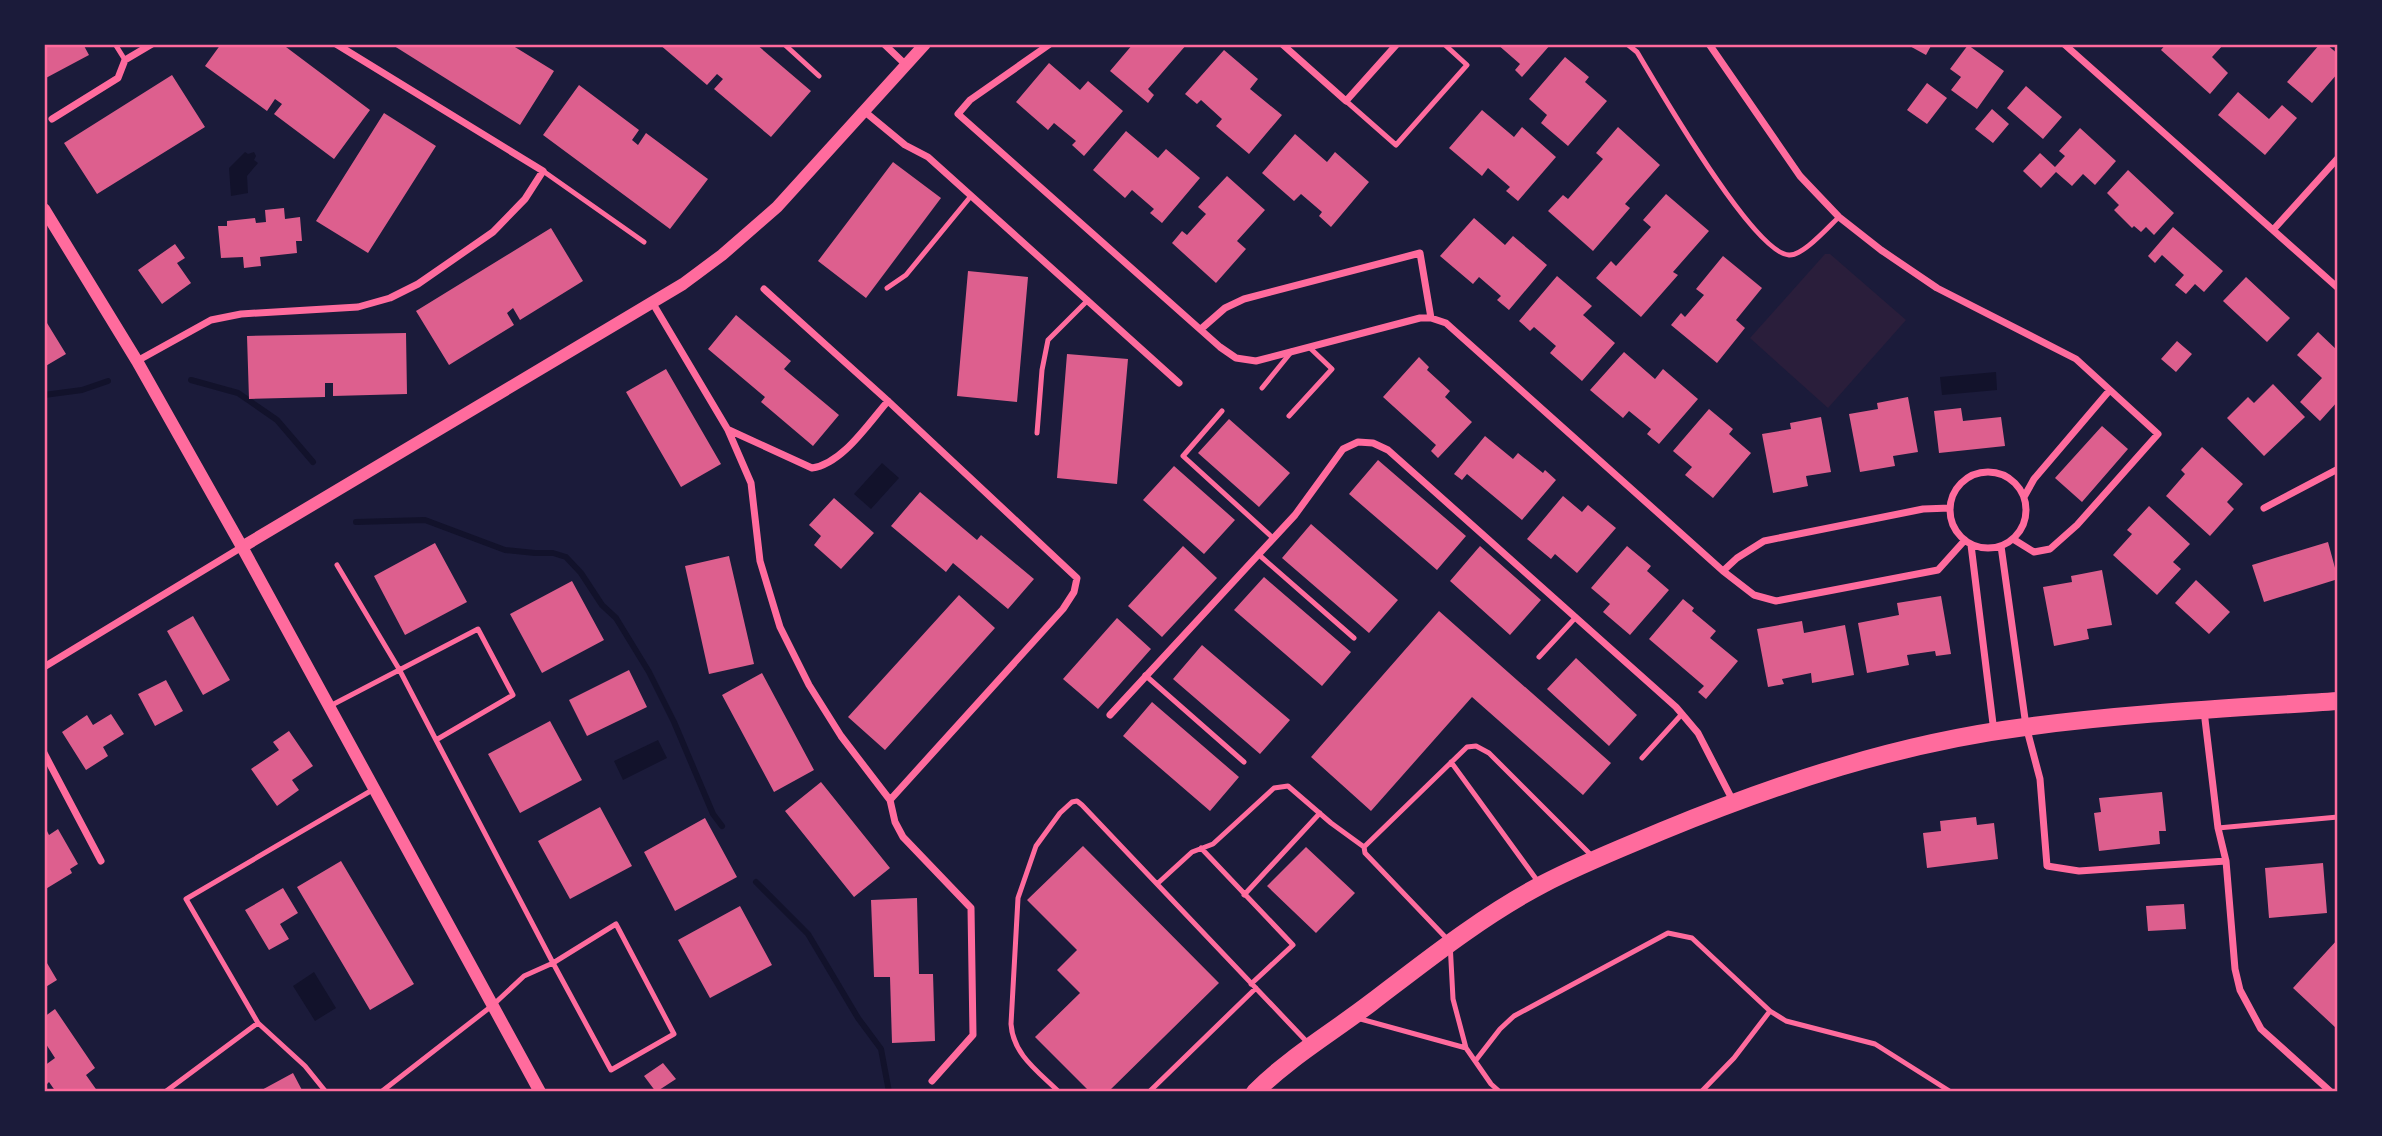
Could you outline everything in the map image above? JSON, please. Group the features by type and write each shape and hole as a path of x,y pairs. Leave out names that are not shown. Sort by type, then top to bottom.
{"main road":[{"path":"1255,1092 1310,1046 1450,942 1541,885 1595,859 1733,801 1870,757 2026,726 2338,701"}],"street":[{"path":"52,119 118,78 125,60 152,44"},
{"path":"137,361 211,320 241,314 358,307 390,298 418,284 493,232 525,199 543,171 336,44"},
{"path":"884,44 906,65"},
{"path":"44,667 652,302 722,256 777,208 925,44"},
{"path":"1051,44 978,94 958,114 1236,358 1256,361 1420,318 1446,323 1723,571 1754,595 1776,601 1938,570 1968,542"},
{"path":"1282,44 1346,101 1396,44"},
{"path":"1709,44 1800,176 1839,217 1937,288 2076,359 2158,434 2077,525 2050,549 2034,552 2013,539"},
{"path":"2064,44 2338,288"},
{"path":"864,111 905,145 928,157 1180,383"},
{"path":"2273,230 2338,158"},
{"path":"44,209 48,224 137,361 242,547 540,1092"},
{"path":"1201,329 1225,308 1244,299 1420,253 1431,318"},
{"path":"764,289 1076,578 1074,592 1063,609 890,800"},
{"path":"652,302 728,430 751,482 760,561 780,627 809,685 841,736 890,800 895,822 903,837 971,908 973,1035 932,1081"},
{"path":"2024,497 2034,479 2109,391"},
{"path":"728,430 812,468 826,466 839,456 888,401"},
{"path":"1110,715 1294,515 1343,449 1358,442 1373,443 1388,450 1682,714 1698,733 1733,801"},
{"path":"2264,508 2338,469"},
{"path":"1990,472 2004,476 2016,485 2024,497 2026,512 2022,527 2013,539 2001,546 1986,548 1968,542 1959,536 1952,523 1950,508 1953,494 1962,482 1975,474 1990,472"},
{"path":"1723,571 1737,558 1764,541 1923,509 1950,508"},
{"path":"1968,542 1994,732"},
{"path":"2001,546 2026,726 2040,779 2048,866 2080,871 2226,861"},
{"path":"2204,710 2218,828 2226,861 2235,969 2240,990 2262,1029 2331,1092"},
{"path":"44,753 102,861"}],"lane":[{"path":"115,44 125,60"},
{"path":"783,44 819,76"},
{"path":"1346,101 1396,145 1467,65 1444,44"},
{"path":"1627,44 1637,52 1712,176 1769,244 1787,255 1799,254 1839,217"},
{"path":"543,171 644,242"},
{"path":"887,288 906,275 971,195"},
{"path":"1037,433 1042,370 1048,340 1088,300"},
{"path":"1289,416 1332,369 1309,347"},
{"path":"1262,388 1292,351"},
{"path":"1222,411 1183,456 1273,538"},
{"path":"1258,554 1354,638"},
{"path":"337,565 399,669 553,963 611,1070 674,1034 616,924 553,963 524,976 493,1005 381,1092"},
{"path":"1539,657 1576,617"},
{"path":"329,706 478,629 513,695 436,740"},
{"path":"1145,675 1244,762"},
{"path":"1642,758 1682,714"},
{"path":"1500,1092 1491,1084 1466,1048 1453,999 1450,942 1364,853 1364,847 1467,747 1476,746 1489,753 1595,859"},
{"path":"1451,762 1541,885"},
{"path":"1157,884 1192,852 1213,844 1274,788 1283,785 1288,786 1364,847"},
{"path":"326,1092 305,1066 258,1023 186,898 374,789"},
{"path":"1059,1092 1019,1052 1012,1038 1018,898 1036,846 1060,813 1077,801 1310,1046"},
{"path":"1244,895 1320,813"},
{"path":"2218,828 2338,817"},
{"path":"1149,1092 1293,945 1201,849"},
{"path":"1476,1060 1514,1016 1668,933 1692,938 1770,1011 1786,1021 1875,1044 1951,1092"},
{"path":"1701,1092 1734,1058 1770,1011"},
{"path":"1352,1017 1466,1048"},
{"path":"165,1092 258,1023"}],"shaded area":[{"path":"245,152 254,152 254,160 258,163 247,176 248,193 231,196 229,168"},
{"path":"1825,254 1830,254 1906,320 1828,408 1750,338"},
{"path":"1996,372 1997,390 1942,395 1940,377"},
{"path":"882,463 899,478 871,509 854,494"},
{"path":"658,740 667,758 623,780 614,761"},
{"path":"314,972 336,1008 315,1021 293,986"}],"building":[{"path":"44,44 83,44 89,55 44,79"},
{"path":"221,44 282,44 370,110 334,159 274,114 282,104 275,99 267,111 205,66"},
{"path":"391,44 510,44 554,71 520,125"},
{"path":"659,44 756,44 811,91 771,137 714,89 723,79 717,74 707,85"},
{"path":"1133,44 1187,44 1148,89 1154,95 1148,103 1110,71"},
{"path":"1497,44 1551,44 1522,77 1515,70 1520,64"},
{"path":"1906,44 1932,44 1926,55"},
{"path":"2166,44 2224,44 2212,57 2228,73 2210,94 2161,50"},
{"path":"2320,44 2326,44 2338,54 2338,73 2312,103 2287,82"},
{"path":"1968,45 2004,71 1977,109 1951,90 1961,77 1950,69"},
{"path":"1224,50 1258,79 1250,89 1282,115 1249,154 1216,126 1222,119 1201,100 1197,104 1185,94"},
{"path":"1565,57 1589,77 1585,82 1607,101 1568,146 1541,123 1547,115 1529,99"},
{"path":"1049,63 1080,90 1088,81 1123,111 1084,156 1072,145 1076,141 1054,123 1048,130 1016,102"},
{"path":"172,75 205,127 97,194 64,143"},
{"path":"1927,83 1947,98 1927,124 1907,110"},
{"path":"579,85 639,130 632,140 638,145 646,133 708,179 670,229 543,135"},
{"path":"2026,86 2062,117 2043,139 2007,108"},
{"path":"2238,92 2269,119 2282,105 2297,118 2265,155 2218,115"},
{"path":"1992,109 2009,124 1993,143 1975,129"},
{"path":"1482,110 1514,137 1522,127 1556,157 1518,201 1506,191 1510,187 1488,168 1482,176 1449,148"},
{"path":"384,113 436,146 368,253 316,221"},
{"path":"1618,127 1660,165 1625,204 1630,208 1593,251 1548,211 1563,195 1568,199 1603,159 1596,153"},
{"path":"2080,128 2116,161 2095,185 2083,174 2072,186 2056,172 2041,188 2023,171 2040,153 2055,167 2065,156 2059,151"},
{"path":"1126,131 1158,158 1166,149 1200,178 1162,223 1150,213 1154,209 1132,190 1125,198 1093,170"},
{"path":"1295,134 1327,162 1335,152 1369,182 1331,227 1319,216 1322,212 1301,194 1294,201 1262,173"},
{"path":"893,162 941,198 866,298 818,261"},
{"path":"2128,170 2174,213 2154,235 2146,227 2141,232 2134,226 2132,228 2114,210 2119,205 2107,193"},
{"path":"1227,176 1265,210 1237,241 1246,249 1216,283 1172,243 1182,231 1187,235 1206,214 1198,207"},
{"path":"1666,194 1709,231 1673,272 1678,275 1641,317 1596,278 1611,261 1616,266 1651,227 1643,220"},
{"path":"284,208 285,219 300,217 302,241 296,241 297,253 260,257 261,266 244,268 243,257 221,258 218,226 227,226 227,221 255,218 256,223 266,222 265,210"},
{"path":"1474,218 1505,245 1513,236 1547,265 1509,310 1497,300 1501,296 1479,277 1473,284 1440,256"},
{"path":"2173,227 2223,271 2204,292 2195,284 2186,294 2175,285 2184,275 2162,255 2155,263 2148,256"},
{"path":"551,228 583,281 520,320 513,308 507,313 514,325 449,365 416,311"},
{"path":"175,244 185,258 177,263 191,283 162,304 138,270"},
{"path":"1723,256 1762,288 1736,320 1745,328 1717,363 1671,325 1681,313 1685,317 1704,295 1696,289"},
{"path":"968,271 1028,277 1017,402 957,396"},
{"path":"1557,276 1592,306 1583,315 1615,343 1582,381 1550,353 1556,346 1534,327 1530,331 1519,321"},
{"path":"2246,277 2290,318 2267,342 2223,301"},
{"path":"736,315 791,361 784,369 839,415 813,446 761,402 765,397 708,349"},
{"path":"47,323 66,354 44,367 44,324"},
{"path":"2318,332 2338,351 2338,401 2320,421 2300,402 2322,378 2297,355"},
{"path":"406,333 407,394 333,396 333,383 325,383 325,397 249,399 247,336"},
{"path":"2177,341 2192,354 2176,372 2161,359"},
{"path":"1624,352 1655,379 1663,369 1698,399 1659,444 1647,434 1651,429 1629,411 1623,418 1590,390"},
{"path":"1067,354 1128,359 1117,484 1057,478"},
{"path":"1419,357 1429,367 1427,370 1450,391 1445,397 1472,422 1438,458 1431,451 1436,445 1383,397"},
{"path":"666,369 721,464 681,487 626,392"},
{"path":"2273,384 2305,417 2264,456 2227,418 2248,397 2254,403"},
{"path":"1908,397 1918,452 1893,456 1895,466 1860,472 1849,414 1878,409 1877,403"},
{"path":"1961,408 1963,421 2001,417 2005,446 1939,453 1934,411"},
{"path":"1709,409 1733,429 1729,434 1751,453 1713,498 1685,475 1692,467 1673,451"},
{"path":"1821,417 1831,472 1806,476 1808,486 1773,493 1762,434 1791,429 1790,423"},
{"path":"1229,419 1290,473 1259,507 1198,453"},
{"path":"2102,426 2128,449 2082,502 2055,478"},
{"path":"1485,436 1513,459 1518,453 1556,480 1522,520 1467,474 1462,480 1454,474"},
{"path":"2202,447 2243,484 2227,502 2234,509 2210,536 2166,496 2185,474 2181,470"},
{"path":"1378,460 1466,536 1437,570 1349,494"},
{"path":"1174,466 1235,520 1204,554 1143,500"},
{"path":"920,492 977,540 981,535 1034,579 1008,609 953,563 946,572 891,526"},
{"path":"1563,496 1582,512 1588,505 1616,528 1577,573 1555,554 1551,559 1527,539"},
{"path":"834,498 874,533 841,569 814,545 821,536 809,525"},
{"path":"2149,506 2190,544 2173,562 2181,569 2157,595 2113,555 2132,534 2127,530"},
{"path":"1311,524 1398,600 1369,633 1282,558"},
{"path":"2328,542 2338,579 2264,602 2252,565"},
{"path":"435,543 467,602 405,635 374,576"},
{"path":"1183,546 1217,578 1162,637 1128,606"},
{"path":"1480,546 1541,600 1510,635 1450,581"},
{"path":"1627,546 1651,566 1647,571 1669,590 1630,635 1603,612 1610,604 1591,588"},
{"path":"729,556 754,664 709,674 685,566"},
{"path":"2102,570 2112,625 2087,629 2089,639 2054,646 2043,587 2072,582 2071,576"},
{"path":"1264,577 1351,652 1322,686 1234,610"},
{"path":"2196,580 2230,612 2209,634 2175,603"},
{"path":"572,581 604,640 542,673 510,614"},
{"path":"959,595 995,628 885,750 848,717"},
{"path":"1941,596 1951,654 1936,656 1935,651 1907,655 1909,665 1867,673 1858,623 1899,615 1897,603"},
{"path":"1683,599 1694,608 1692,611 1716,631 1710,638 1738,661 1706,699 1698,692 1704,686 1649,639"},
{"path":"1439,611 1611,763 1583,795 1472,697 1371,811 1311,757"},
{"path":"193,616 230,680 203,695 167,631"},
{"path":"1117,618 1151,649 1098,709 1063,679"},
{"path":"1802,621 1804,633 1845,625 1854,675 1812,683 1811,673 1782,679 1784,684 1768,687 1757,629"},
{"path":"1202,645 1290,720 1260,754 1173,679"},
{"path":"1576,658 1637,715 1609,746 1547,689"},
{"path":"629,670 647,707 587,736 569,700"},
{"path":"762,673 814,770 774,792 722,695"},
{"path":"166,680 183,711 155,726 138,694"},
{"path":"1152,702 1239,777 1210,811 1123,736"},
{"path":"111,714 124,734 103,747 108,756 86,770 62,732 87,715 93,725"},
{"path":"550,721 582,780 520,813 488,754"},
{"path":"289,731 313,766 292,780 299,790 277,806 251,769 279,750 273,742"},
{"path":"821,782 890,868 854,897 785,811"},
{"path":"2162,792 2166,831 2159,831 2160,844 2099,851 2094,813 2101,812 2099,798"},
{"path":"600,807 632,866 570,899 538,841"},
{"path":"1976,817 1977,825 1994,823 1998,859 1927,868 1923,833 1941,831 1940,821"},
{"path":"705,818 737,877 675,911 644,852"},
{"path":"58,829 78,864 70,869 72,873 44,890 44,833 47,831 49,835"},
{"path":"1083,846 1219,983 1108,1092 1090,1092 1035,1037 1080,993 1057,970 1077,950 1027,900"},
{"path":"1306,847 1355,893 1316,933 1267,886"},
{"path":"341,861 414,984 370,1010 297,887"},
{"path":"2323,863 2327,913 2269,918 2265,868"},
{"path":"283,888 298,913 280,924 289,939 269,950 245,910"},
{"path":"917,898 919,974 933,974 935,1041 892,1043 890,977 874,977 871,900"},
{"path":"2184,904 2186,929 2148,931 2146,906"},
{"path":"740,906 772,965 710,998 678,940"},
{"path":"2338,939 2338,1025 2336,1028 2293,988"},
{"path":"44,958 57,980 44,988"},
{"path":"55,1009 95,1068 86,1075 98,1092 56,1092 49,1082 46,1085 44,1082 44,1066 55,1058 44,1041 44,1017"},
{"path":"663,1063 676,1079 656,1092 644,1076"},
{"path":"293,1073 303,1092 258,1092"}],"waterway":[{"path":"191,380 238,393 277,420 313,462"},
{"path":"44,395 82,390 108,381"},
{"path":"356,522 425,520 505,550 553,553 566,557 581,573 602,605 616,618 649,672 674,722 713,814 722,826"},
{"path":"756,882 808,934 858,1018 881,1049 889,1092"}]}
